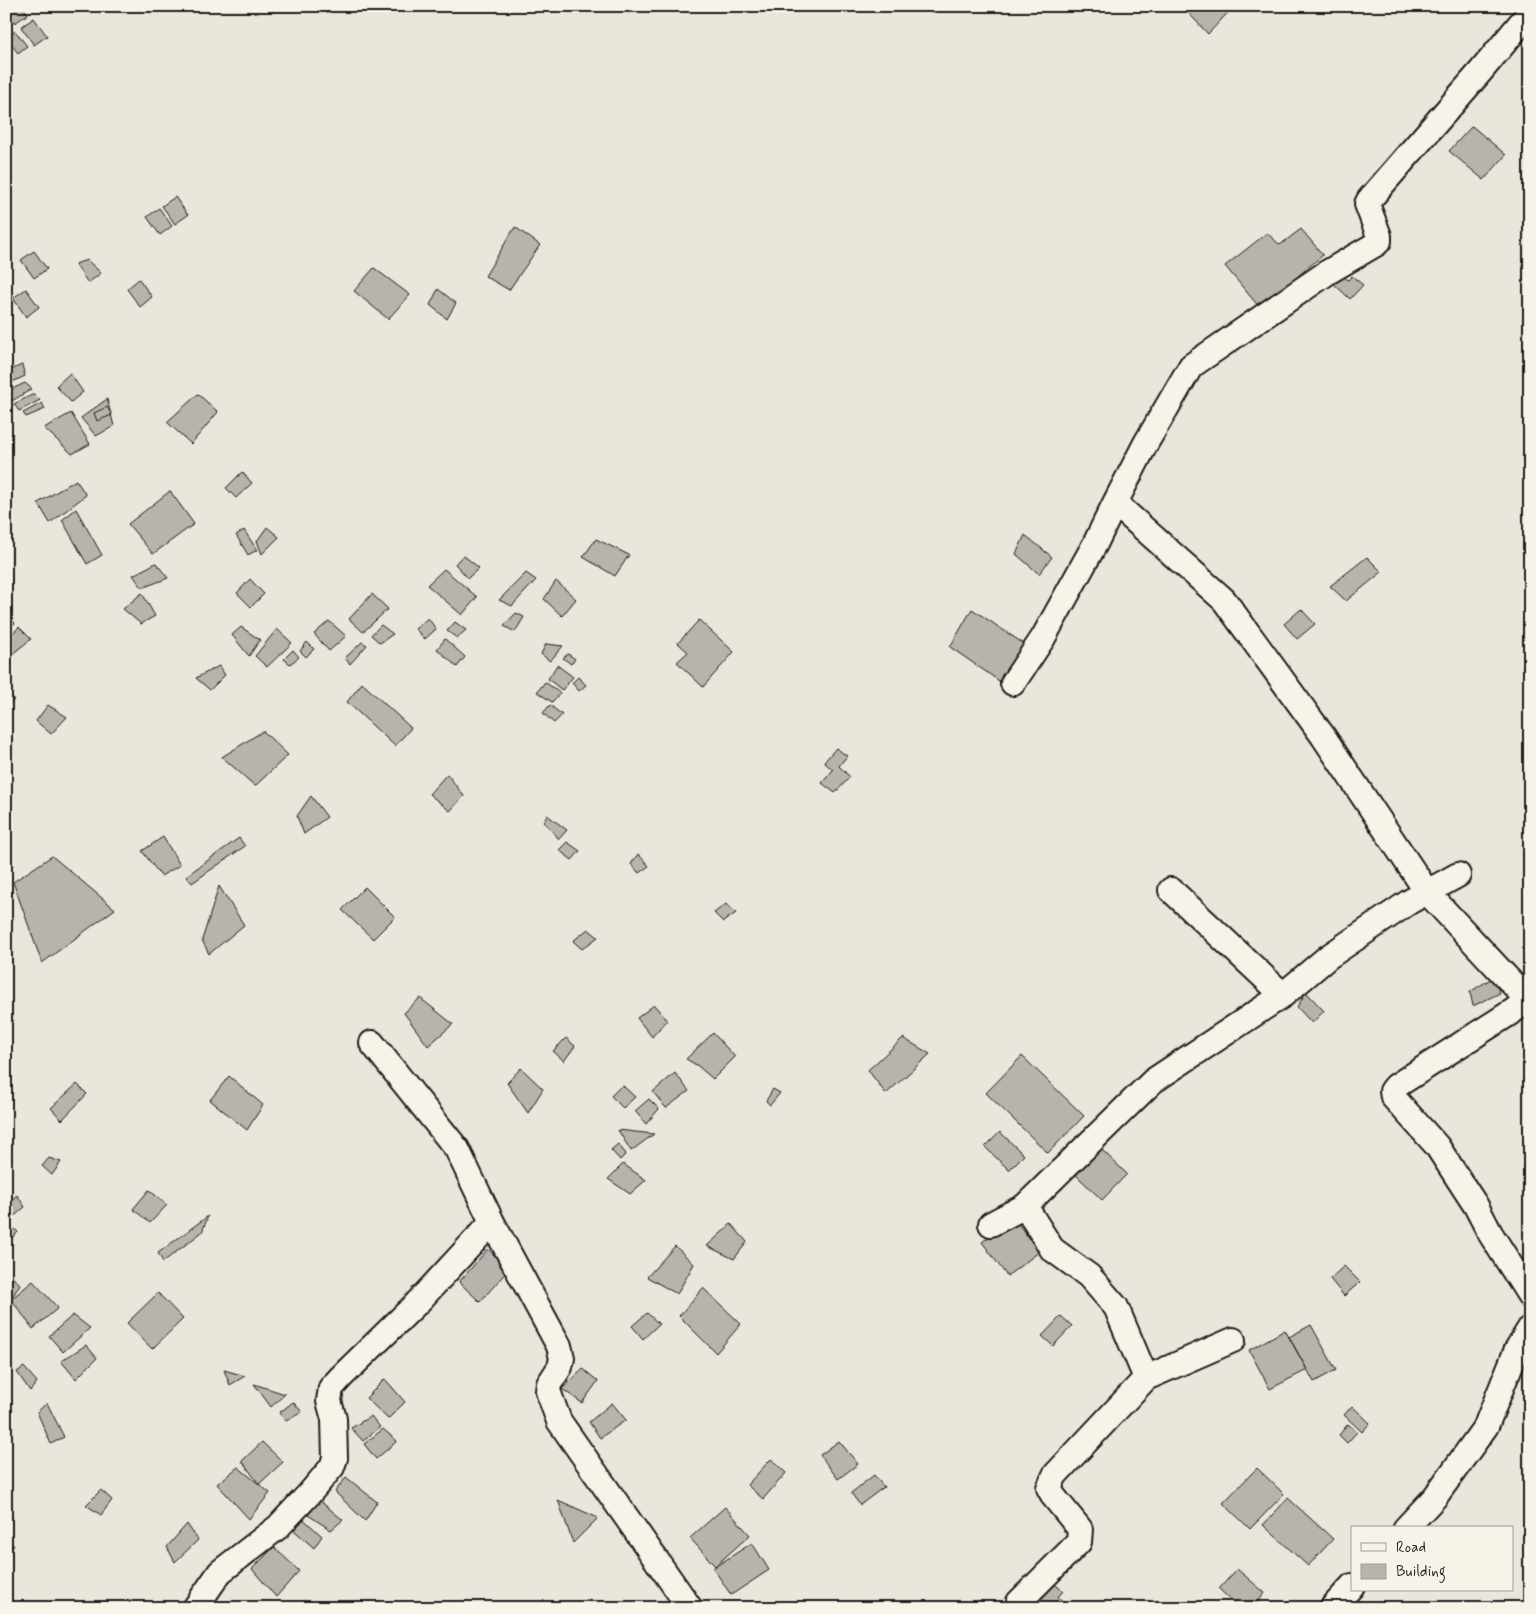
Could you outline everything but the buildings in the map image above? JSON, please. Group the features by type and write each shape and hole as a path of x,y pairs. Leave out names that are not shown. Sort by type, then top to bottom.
{"street":[{"path":"1013,683 1043,638 1095,544 1146,443 1191,366 1328,272 1379,241 1368,204 1369,200 1530,12"},
{"path":"1115,503 1224,600 1318,729 1427,892 1525,999 1513,1011 1396,1086 1392,1091 1393,1097 1437,1146 1476,1206 1490,1233 1530,1296"},
{"path":"991,1224 1025,1206 1153,1081 1283,995 1328,957 1408,902 1458,875"},
{"path":"1171,890 1283,995"},
{"path":"372,1043 456,1149 492,1222 559,1346 562,1358 560,1367 549,1384 548,1392 559,1421 690,1608"},
{"path":"1025,1206 1052,1249 1089,1276 1116,1307 1146,1378"},
{"path":"195,1608 220,1572 278,1526 332,1467 335,1458 334,1419 329,1401 331,1388 417,1303 492,1222"},
{"path":"1408,1526 1435,1497 1486,1426 1517,1349 1530,1328"},
{"path":"1019,1608 1019,1602 1079,1542 1080,1529 1049,1488 1055,1475 1146,1378 1233,1340"},
{"path":"1332,1608 1351,1587"}]}
